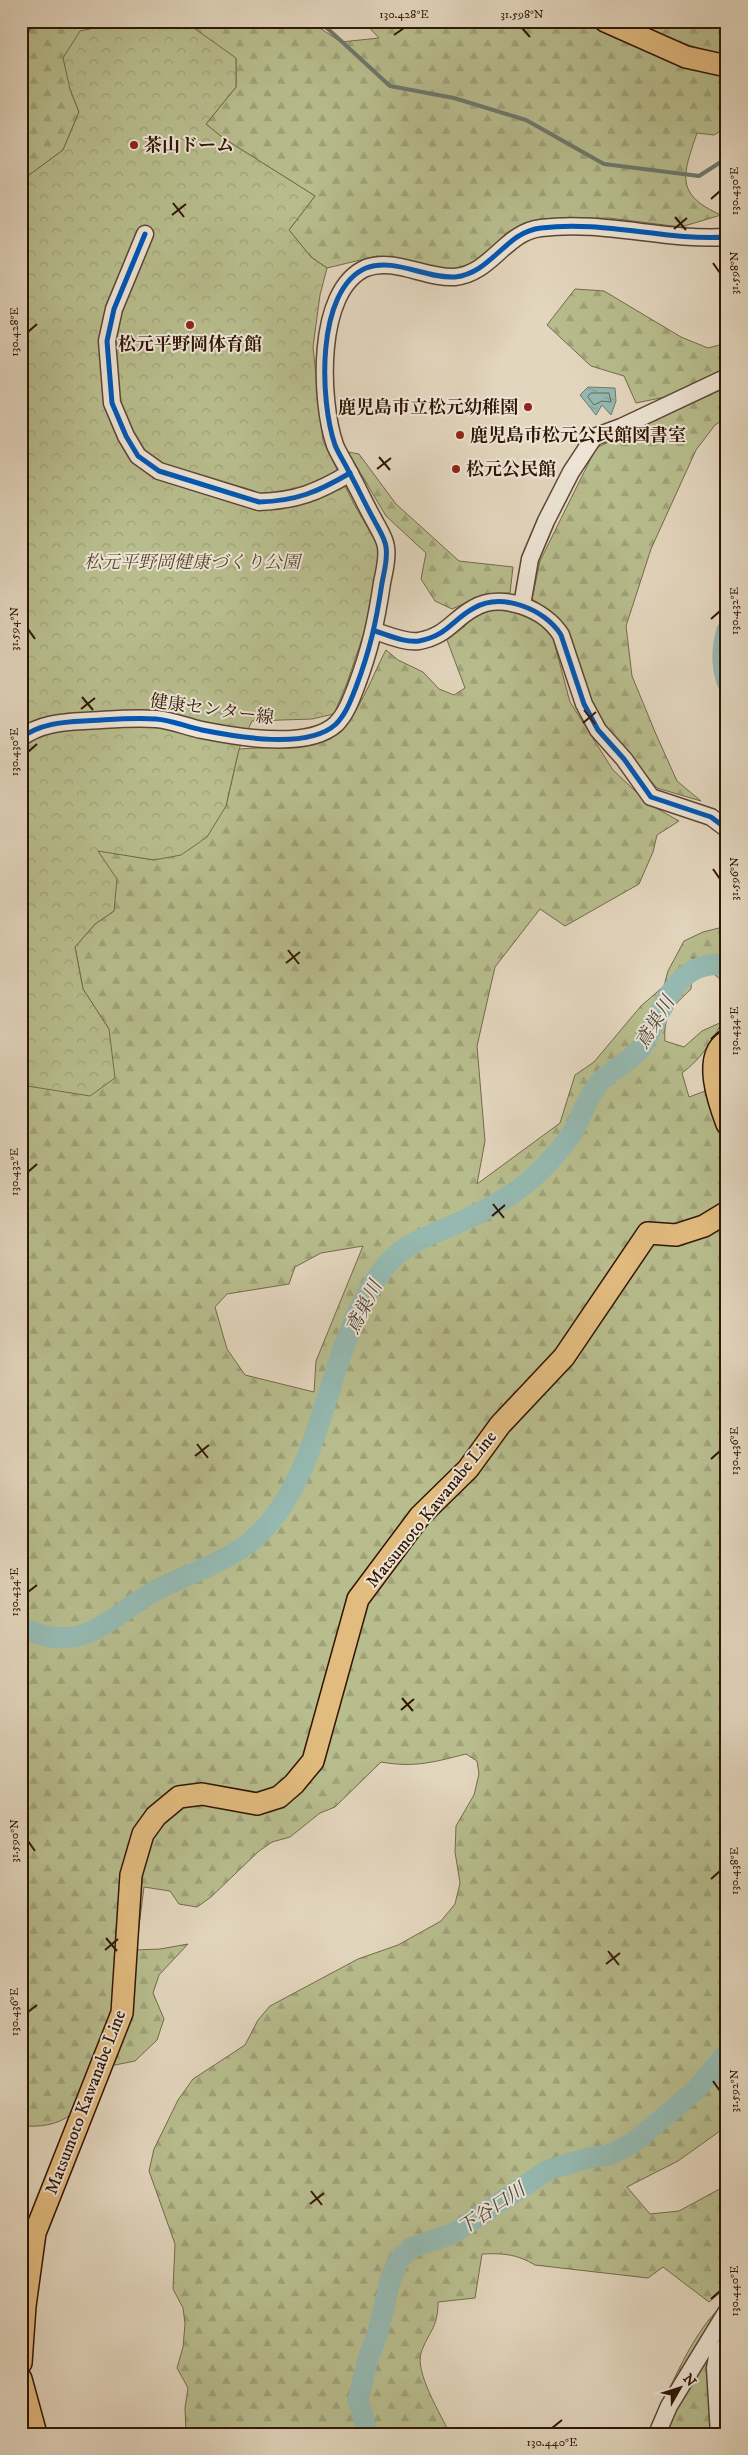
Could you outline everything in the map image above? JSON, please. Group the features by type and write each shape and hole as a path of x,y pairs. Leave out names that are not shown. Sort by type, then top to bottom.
{"main road":[{"path":"605,21 686,57 727,66"},
{"path":"727,1041 723,1043 713,1063 717,1092 727,1124"},
{"name":"Matsumoto Kawanabe Line","path":"21,2363 25,2306 35,2233 122,2013 131,1875 143,1834 156,1816 179,1797 202,1794 257,1804 279,1797 294,1784 313,1761 358,1599 415,1523 468,1469 500,1425 564,1357 648,1233 676,1235 704,1226 727,1212"},
{"path":"21,2379 36,2434"}],"street":[{"name":"健康センター線","path":"21,738 38,728 52,725 133,718 159,719 204,730 276,740 306,738 325,733 343,717 366,664 375,631 386,547 336,448 329,423 325,393 333,307 341,291 363,269 376,265 453,277 470,274 485,266 510,240 529,230 541,228 604,227 688,239 727,238"},
{"path":"145,234 114,308 107,341 112,404 126,436 138,456 158,471 259,502 307,496 350,473"},
{"path":"522,605 530,559 546,521 571,472 594,437 621,427 727,377"},
{"path":"375,631 417,642 437,636 456,623 472,608 486,602 522,605 547,619 556,627 561,635 584,704 598,730 624,759 651,796 711,817 727,829"},
{"path":"657,2434 669,2406 727,2311"},
{"path":"719,2434 716,2356 727,2343"}],"green space":[{"path":"21,21 102,21 70,89 79,112 63,150 21,181"},
{"name":"松元平野岡健康づくり公園","path":"102,21 184,21 236,58 236,87 206,124 223,138 315,196 289,230 311,257 327,268 320,295 313,347 323,441 354,504 381,551 372,609 347,683 334,714 312,719 252,721 239,749 226,806 207,837 181,855 154,860 98,851 117,879 114,911 95,924 75,947 83,989 109,1029 115,1078 90,1096 21,1085 21,339 24,267 21,259 21,181 63,150 79,112 70,89 63,58 80,31 99,27"},
{"path":"184,21 309,21 341,42 379,38 363,21 586,21 662,53 727,75 727,127 714,135 697,133 686,172 686,182 689,191 695,199 721,215 681,227 609,218 541,220 523,224 506,233 486,256 469,267 450,271 377,256 327,268 311,257 289,230 315,196 223,138 206,124 236,87 236,59"},
{"path":"618,21 727,21 727,55 707,51"},
{"path":"575,289 604,291 681,337 708,348 727,343 727,370 665,397 636,403 624,376 591,366 547,325"},
{"path":"727,387 727,417 715,425 696,450 651,549 626,626 632,676 655,732 677,781 701,801 657,788 605,728 590,697 569,631 552,612 532,599 540,561 596,448"},
{"path":"348,452 359,454 396,504 459,561 513,567 510,593 486,594 452,609 435,601 421,579 426,553 386,516"},
{"path":"494,609 517,613 539,623 553,638 570,702 613,770 649,804 679,821 657,835 653,852 639,884 565,926 540,909 495,967 477,1046 485,1141 477,1184 560,1123 575,1075 594,1062 641,1006 664,986 668,971 684,941 703,932 727,926 727,979 720,979 693,957 691,989 670,1012 666,1024 665,1041 684,1047 702,1031 722,1022 705,1050 682,1073 689,1097 727,1083 727,1792 721,1804 727,1805 727,2126 678,2161 627,2187 650,2214 679,2211 727,2185 727,2291 721,2292 709,2302 663,2267 648,2278 535,2265 522,2258 510,2255 482,2254 475,2298 438,2302 438,2311 434,2324 421,2353 420,2361 425,2382 450,2434 186,2434 185,2408 188,2388 177,2368 183,2347 185,2324 183,2308 173,2289 175,2244 149,2171 154,2149 178,2100 193,2079 245,2045 258,2020 270,2006 358,1959 398,1945 441,1921 455,1904 460,1883 455,1852 456,1826 474,1795 479,1774 477,1761 466,1754 434,1762 414,1764 381,1762 335,1807 320,1813 290,1837 272,1842 259,1851 211,1897 197,1907 179,1904 170,1891 144,1887 136,1950 160,1949 188,1944 159,1975 153,1993 164,2019 157,2040 135,2061 110,2066 85,2101 67,2118 42,2126 25,2126 21,2123 21,1085 46,1088 109,1029 83,989 75,947 95,924 114,911 97,850 154,860 226,806 239,749 300,745 320,742 332,737 342,728 360,704 386,650 398,660 423,672 439,689 454,695 465,688 447,640 464,627 475,614","holes":["363,1246 316,1361 314,1392 245,1375 227,1349 215,1307 227,1294 289,1284 295,1267 321,1253"]},
{"path":"727,2302 727,2333 711,2355 714,2434 651,2434 682,2362 704,2326 715,2312"}],"water":[{"path":"588,387 615,388 616,401 611,415 602,405 596,415 580,395"}],"waterway":[{"path":"21,41 35,21"},
{"path":"315,21 327,28 390,86 454,98 526,120 604,164 699,176 727,158"},
{"name":"下谷口川","path":"727,630 723,656 727,682"},
{"name":"鳶巣川","path":"21,1627 41,1635 59,1638 74,1637 89,1632 162,1587 223,1560 250,1542 262,1531 284,1503 301,1472 349,1332 365,1299 384,1268 392,1259 412,1244 490,1207 510,1195 538,1173 569,1138 589,1098 600,1082 636,1054 642,1047 665,1002 681,979 699,968 727,963"},
{"name":"下谷口川","path":"368,2434 358,2400 368,2359 378,2332 391,2277 401,2257 413,2247 452,2234 548,2170 588,2158 609,2155 633,2143 696,2090 727,2053"}],"cycle path":[{"path":"21,738 35,730 59,723 138,718 173,722 234,736 291,739 308,737 324,732 340,720 352,697 369,648 386,565 383,537 335,445 326,402 326,349 330,322 338,299 349,280 366,268 377,265 388,265 444,277 468,274 489,261 518,237 528,231 541,228 564,226 611,228 680,236 727,237"},
{"path":"145,234 114,309 107,341 112,403 126,436 138,456 159,471 259,502 284,500 306,494 350,473"},
{"path":"375,631 402,640 419,641 429,639 443,631 467,612 485,604 497,602 510,603 534,611 545,618 561,635 584,704 598,730 624,759 651,797 711,817 727,829"}],"place":[{"name":"茶山ドーム","path":"134,145"},
{"name":"松元平野岡体育館","path":"190,325"},
{"name":"鹿児島市立松元幼稚園","path":"528,407"},
{"name":"鹿児島市松元公民館図書室","path":"460,435"},
{"name":"松元公民館","path":"456,469"}]}
